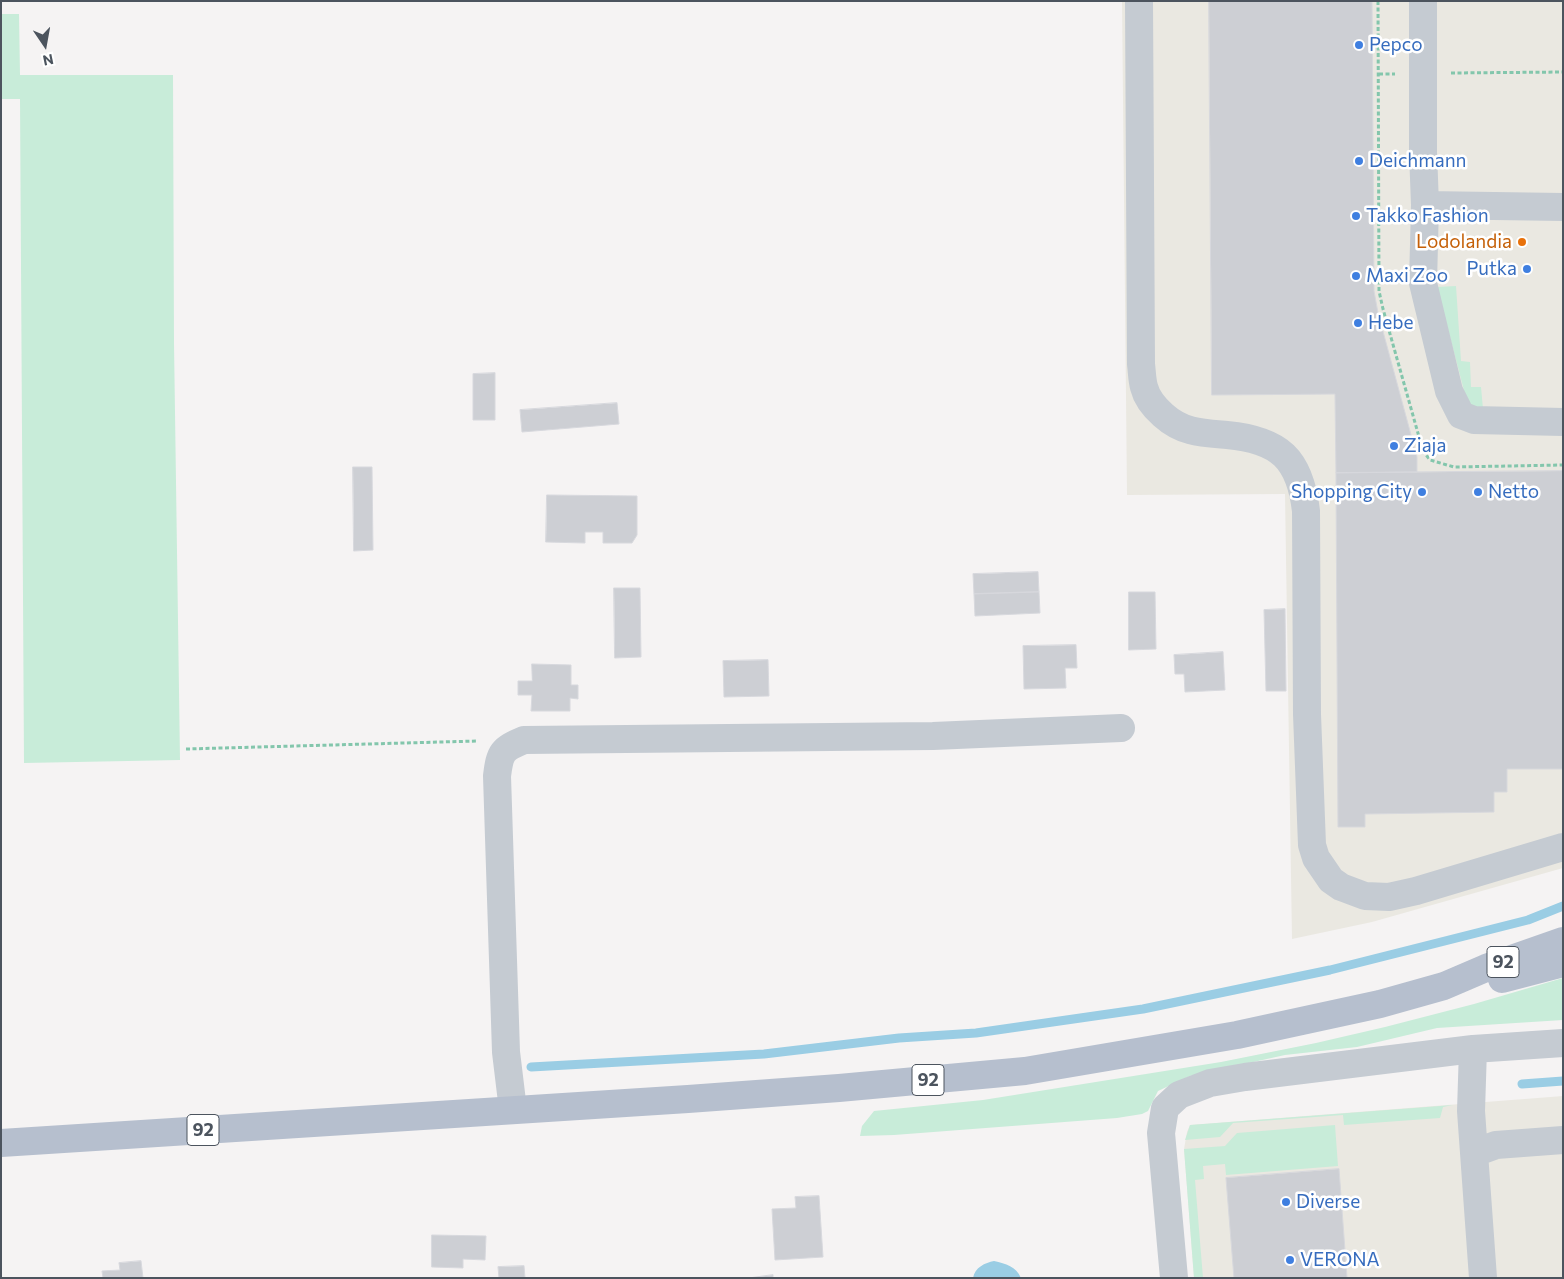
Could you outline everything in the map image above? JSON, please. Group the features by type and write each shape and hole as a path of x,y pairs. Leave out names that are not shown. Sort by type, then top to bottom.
{"main road":[{"name":"92","path":"1,1143 839,1088 1025,1071 1237,1035 1380,1004 1444,986 1486,968 1563,941"},
{"name":"92","path":"1444,986 1470,985 1492,981 1563,963"}],"street":[{"path":"1139,1 1141,364 1144,388 1153,406 1172,423 1192,432 1233,436 1269,444 1296,469 1303,490 1306,511 1307,714 1312,844 1316,858 1331,880 1341,887 1365,896 1389,897 1416,891 1563,847"},
{"path":"1423,1 1425,205 1423,283 1449,391 1461,415 1474,420 1563,422"},
{"path":"1425,205 1563,207"},
{"path":"513,1110 506,1052 497,776 502,752 513,744 524,740 933,736 1121,728"},
{"path":"1174,1278 1161,1133 1166,1108 1179,1095 1210,1084 1245,1077 1473,1049 1563,1043"},
{"path":"1473,1049 1471,1111 1482,1278"},
{"path":"1474,1153 1496,1145 1563,1140"}],"path":[{"path":"1379,74 1563,72"},
{"path":"186,749 480,741 502,752"}],"shaded area":[{"path":"1122,1 1563,1 1563,868 1372,922 1292,939 1285,494 1127,495"},
{"path":"1563,1096 1563,1278 1194,1278 1184,1149 1190,1125"}],"green space":[{"path":"1,14 19,14 20,75 173,75 174,343 180,760 24,763 20,99 1,99"},
{"path":"1456,286 1461,361 1470,362 1471,387 1481,387 1483,409 1472,409 1467,402 1437,287"},
{"path":"1563,978 1563,1020 1437,1028 1357,1047 1285,1055 1190,1076 1158,1091 1148,1111 1142,1114 1117,1118 860,1136 862,1126 874,1111 983,1100 1221,1062 1385,1027"},
{"path":"1453,1105 1443,1107 1440,1118 1344,1125 1343,1115 1233,1123 1220,1137 1185,1140 1190,1125"},
{"path":"1335,1125 1338,1166 1226,1175 1225,1164 1203,1166 1204,1179 1195,1180 1203,1278 1194,1278 1184,1149 1225,1146 1237,1133"}],"water":[{"path":"994,1261 1013,1268 1021,1278 973,1278 978,1268"}],"building":[{"path":"1209,1 1372,1 1374,291 1378,313 1417,457 1417,472 1336,473 1335,394 1212,395"},
{"path":"495,373 495,420 473,420 473,374"},
{"path":"617,403 619,424 522,432 520,410"},
{"path":"353,467 372,467 373,550 354,551"},
{"path":"1563,471 1563,769 1507,769 1507,792 1494,792 1494,812 1365,814 1365,827 1338,827 1336,473"},
{"path":"547,495 637,496 637,535 632,543 603,543 603,532 585,532 585,543 546,542"},
{"path":"1038,572 1039,592 974,594 973,574"},
{"path":"614,588 640,588 641,657 615,658"},
{"path":"1039,592 1040,613 975,616 974,594"},
{"path":"1129,592 1155,592 1156,649 1129,650"},
{"path":"1285,609 1286,691 1266,691 1264,610"},
{"path":"1076,645 1077,668 1065,668 1066,688 1024,689 1023,646"},
{"path":"1223,652 1225,690 1185,692 1184,674 1175,674 1174,655"},
{"path":"768,660 769,696 724,697 723,661"},
{"path":"532,664 571,665 571,685 578,685 578,699 570,698 570,711 531,711 532,695 518,695 518,681 532,681"},
{"path":"1339,1169 1347,1278 1234,1278 1226,1178"},
{"path":"819,1196 823,1257 775,1260 772,1209 796,1208 795,1197"},
{"path":"432,1235 486,1236 485,1260 463,1259 463,1268 432,1267"},
{"path":"141,1261 143,1278 103,1278 102,1271 120,1270 119,1263"},
{"path":"524,1266 525,1278 499,1278 498,1267"},
{"path":"773,1275 773,1278 749,1278"}],"waterway":[{"path":"531,1067 764,1054 899,1038 976,1033 1143,1009 1330,970 1528,920 1563,906"},
{"path":"1522,1084 1563,1081"}],"place":[{"name":"Pepco","path":"1359,45"},
{"name":"Deichmann","path":"1359,161"},
{"name":"Takko Fashion","path":"1356,216"},
{"name":"Lodolandia","path":"1522,242"},
{"name":"Putka","path":"1527,269"},
{"name":"Maxi Zoo","path":"1356,276"},
{"name":"Hebe","path":"1358,323"},
{"name":"Ziaja","path":"1394,446"},
{"name":"Shopping City","path":"1422,492"},
{"name":"Netto","path":"1478,492"},
{"name":"Diverse","path":"1286,1202"},
{"name":"VERONA","path":"1290,1260"}]}
